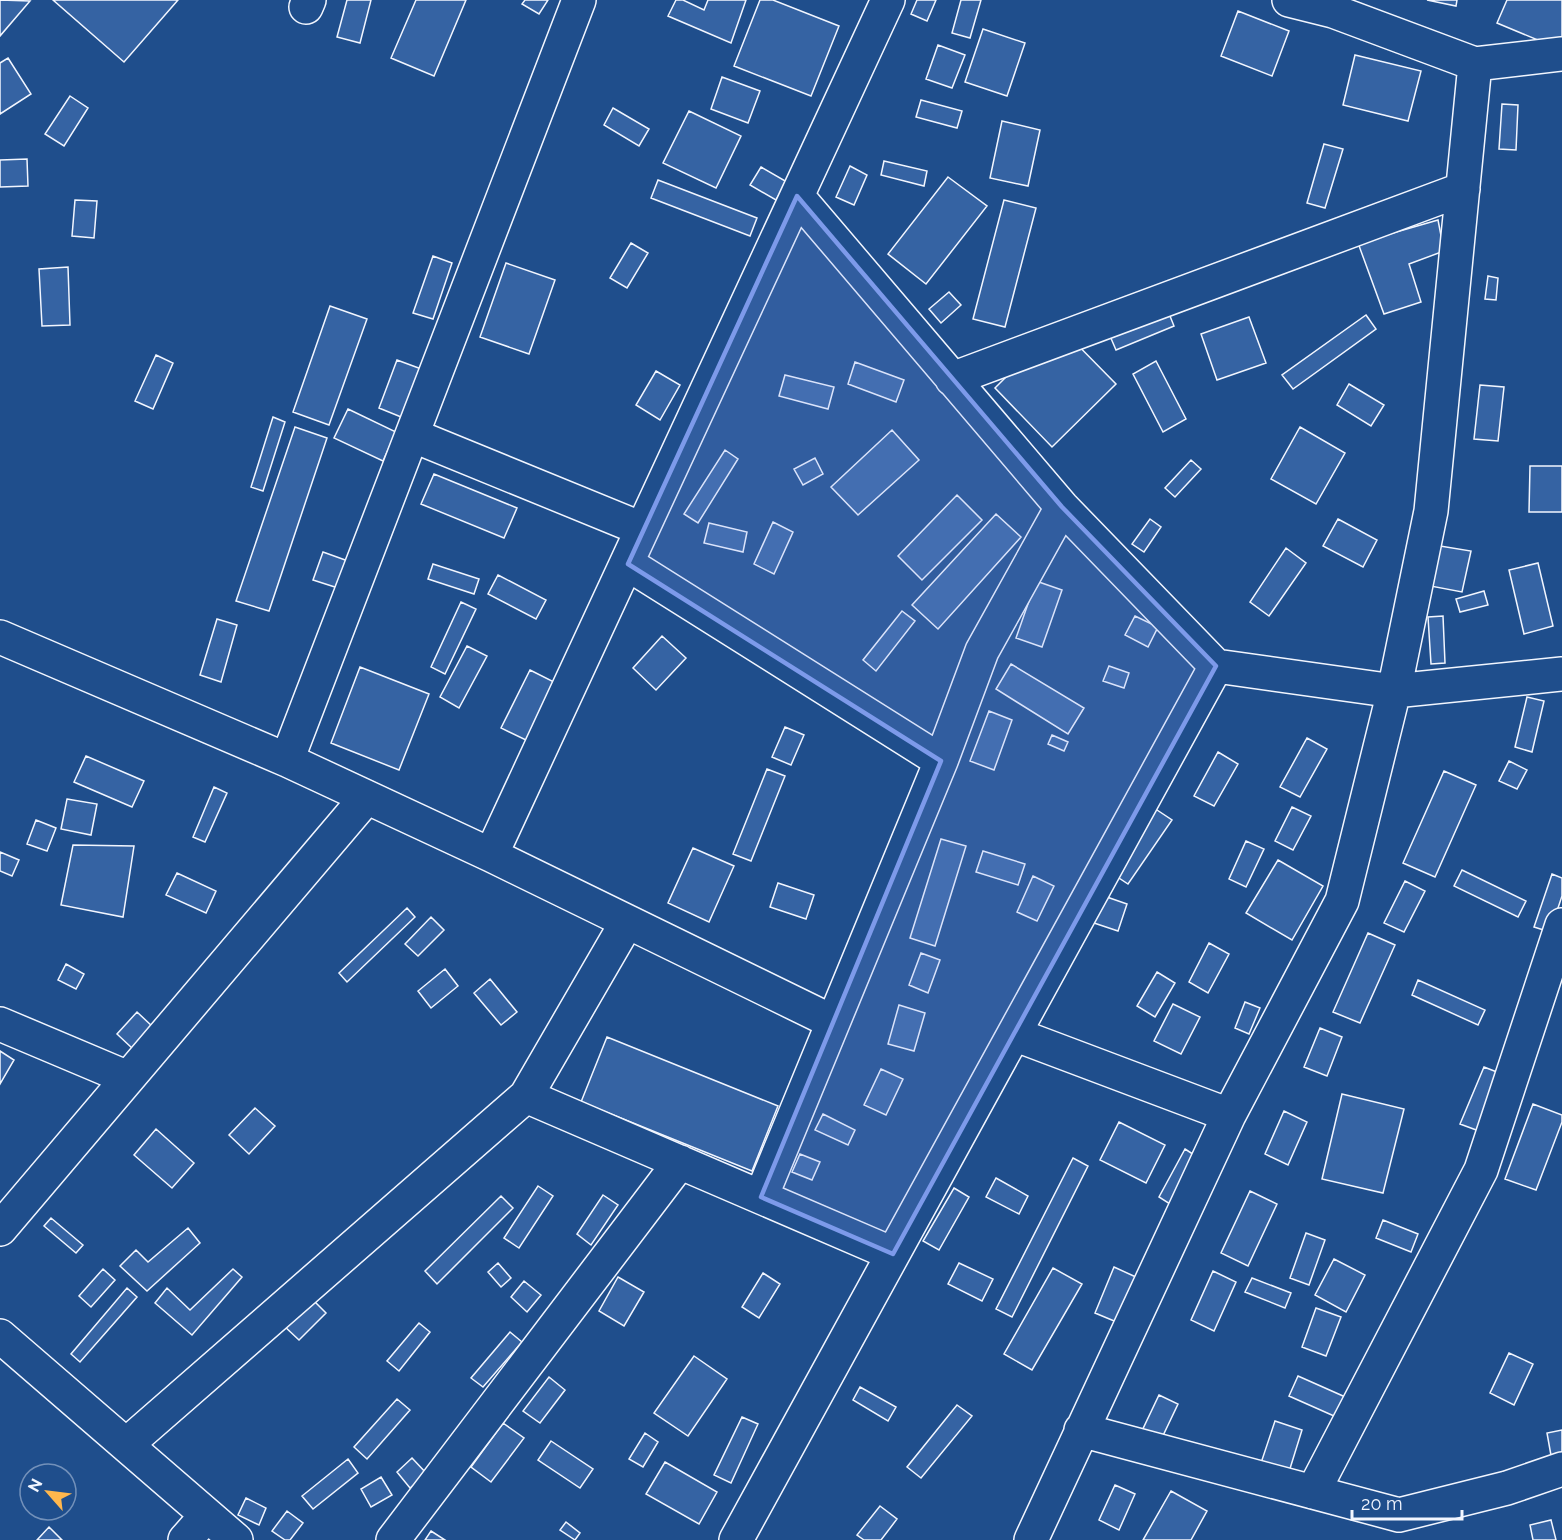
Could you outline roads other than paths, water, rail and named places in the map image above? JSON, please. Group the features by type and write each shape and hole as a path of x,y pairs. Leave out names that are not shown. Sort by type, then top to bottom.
{"street":[{"path":"287,760 579,0"},
{"path":"491,855 888,0"},
{"path":"1289,0 1333,11 1475,64 1562,54"},
{"path":"1031,1540 1229,1115 1342,902 1394,691 1431,511 1475,64"},
{"path":"952,379 1463,189"},
{"path":"796,196 1062,507 1216,666 1394,691 1562,674"},
{"path":"412,435 642,529"},
{"path":"761,1197 941,761 982,651 1062,507"},
{"path":"628,564 941,761"},
{"path":"1,640 287,760 491,855 833,1023"},
{"path":"736,1540 1216,666"},
{"path":"0,1229 366,798"},
{"path":"126,1445 526,1096 627,922"},
{"path":"1313,1492 1481,1170 1562,925"},
{"path":"0,1024 128,1078"},
{"path":"1014,1034 1229,1115"},
{"path":"526,1096 893,1254"},
{"path":"393,1540 680,1162"},
{"path":"0,1336 236,1540"},
{"path":"1081,1430 1399,1515 1508,1488 1562,1469"},
{"path":"185,1540 207,1515"}]}
